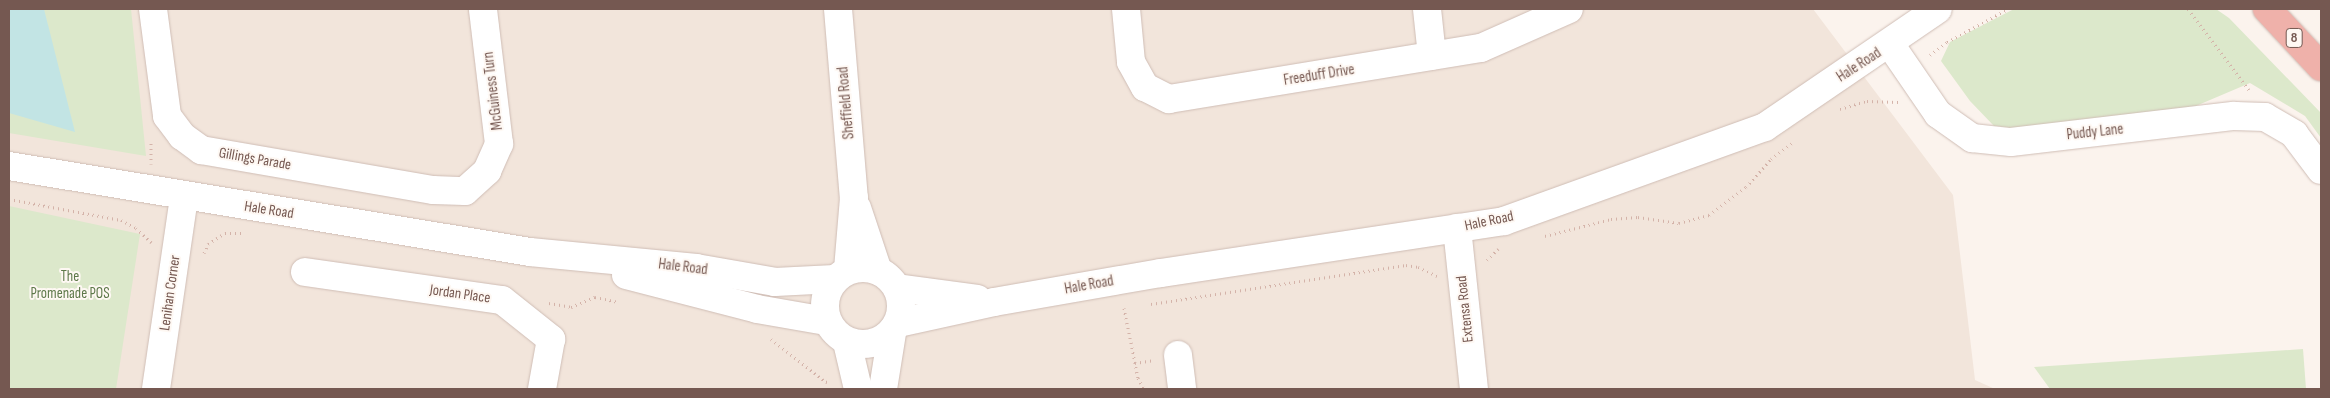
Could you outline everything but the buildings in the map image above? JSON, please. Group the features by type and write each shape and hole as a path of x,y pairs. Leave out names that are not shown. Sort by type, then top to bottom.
{"highway":[{"name":"8","path":"2267,9 2321,67"}],"street":[{"name":"Gillings Parade","path":"154,9 167,116 182,136 201,150 432,190 465,191"},
{"name":"McGuiness Turn","path":"465,191 487,170 499,144 483,9"},
{"name":"Sheffield Road","path":"838,9 854,198 841,275"},
{"name":"Freeduff Drive","path":"1126,9 1131,62 1144,87 1169,99 1481,48 1569,9"},
{"path":"1427,9 1432,56"},
{"name":"Hale Road","path":"895,328 994,302 1504,221 1765,127 1890,44 1938,9"},
{"name":"Puddy Lane","path":"1890,44 1938,114 1972,138 2011,142 2234,116 2265,117 2294,134 2321,170"},
{"name":"Hale Road","path":"9,166 184,197 530,252 696,268 775,282 841,275"},
{"name":"Lenihan Corner","path":"156,389 184,197"},
{"name":"Sheffield Road","path":"854,198 888,279"},
{"name":"Extensa Road","path":"1457,228 1474,389"},
{"name":"Hale Road","path":"530,252 757,309 826,321"},
{"path":"882,389 895,328 902,306 888,279 863,268 841,275 825,299 826,321 835,334 847,342 871,345 895,328"},
{"name":"Jordan Place","path":"305,272 502,300 551,339 542,389"},
{"name":"Hale Road","path":"888,279 994,302"},
{"path":"847,342 858,389"},
{"path":"1178,355 1182,389"}],"path":[{"path":"1928,59 1930,53 1947,42 2008,9"},
{"path":"2188,9 2250,92 2257,96"},
{"path":"9,199 121,220 144,235 154,247"},
{"path":"1124,308 1138,378 1144,389"}],"shaded area":[{"path":"9,9 1813,9 1953,195 1975,380 1995,389 9,389"}],"green space":[{"path":"9,9 131,9 146,156 9,133"},
{"path":"2014,9 2216,9 2229,18 2321,113 2321,138 2305,116 2250,83 2184,111 2026,130 1994,126 1970,101 1941,61 1950,42"},
{"name":"The Promenade POS","path":"9,206 140,234 116,389 9,389"},
{"path":"2303,349 2306,389 2050,389 2034,367"}],"water":[{"path":"9,9 44,9 75,132 9,113"}]}
